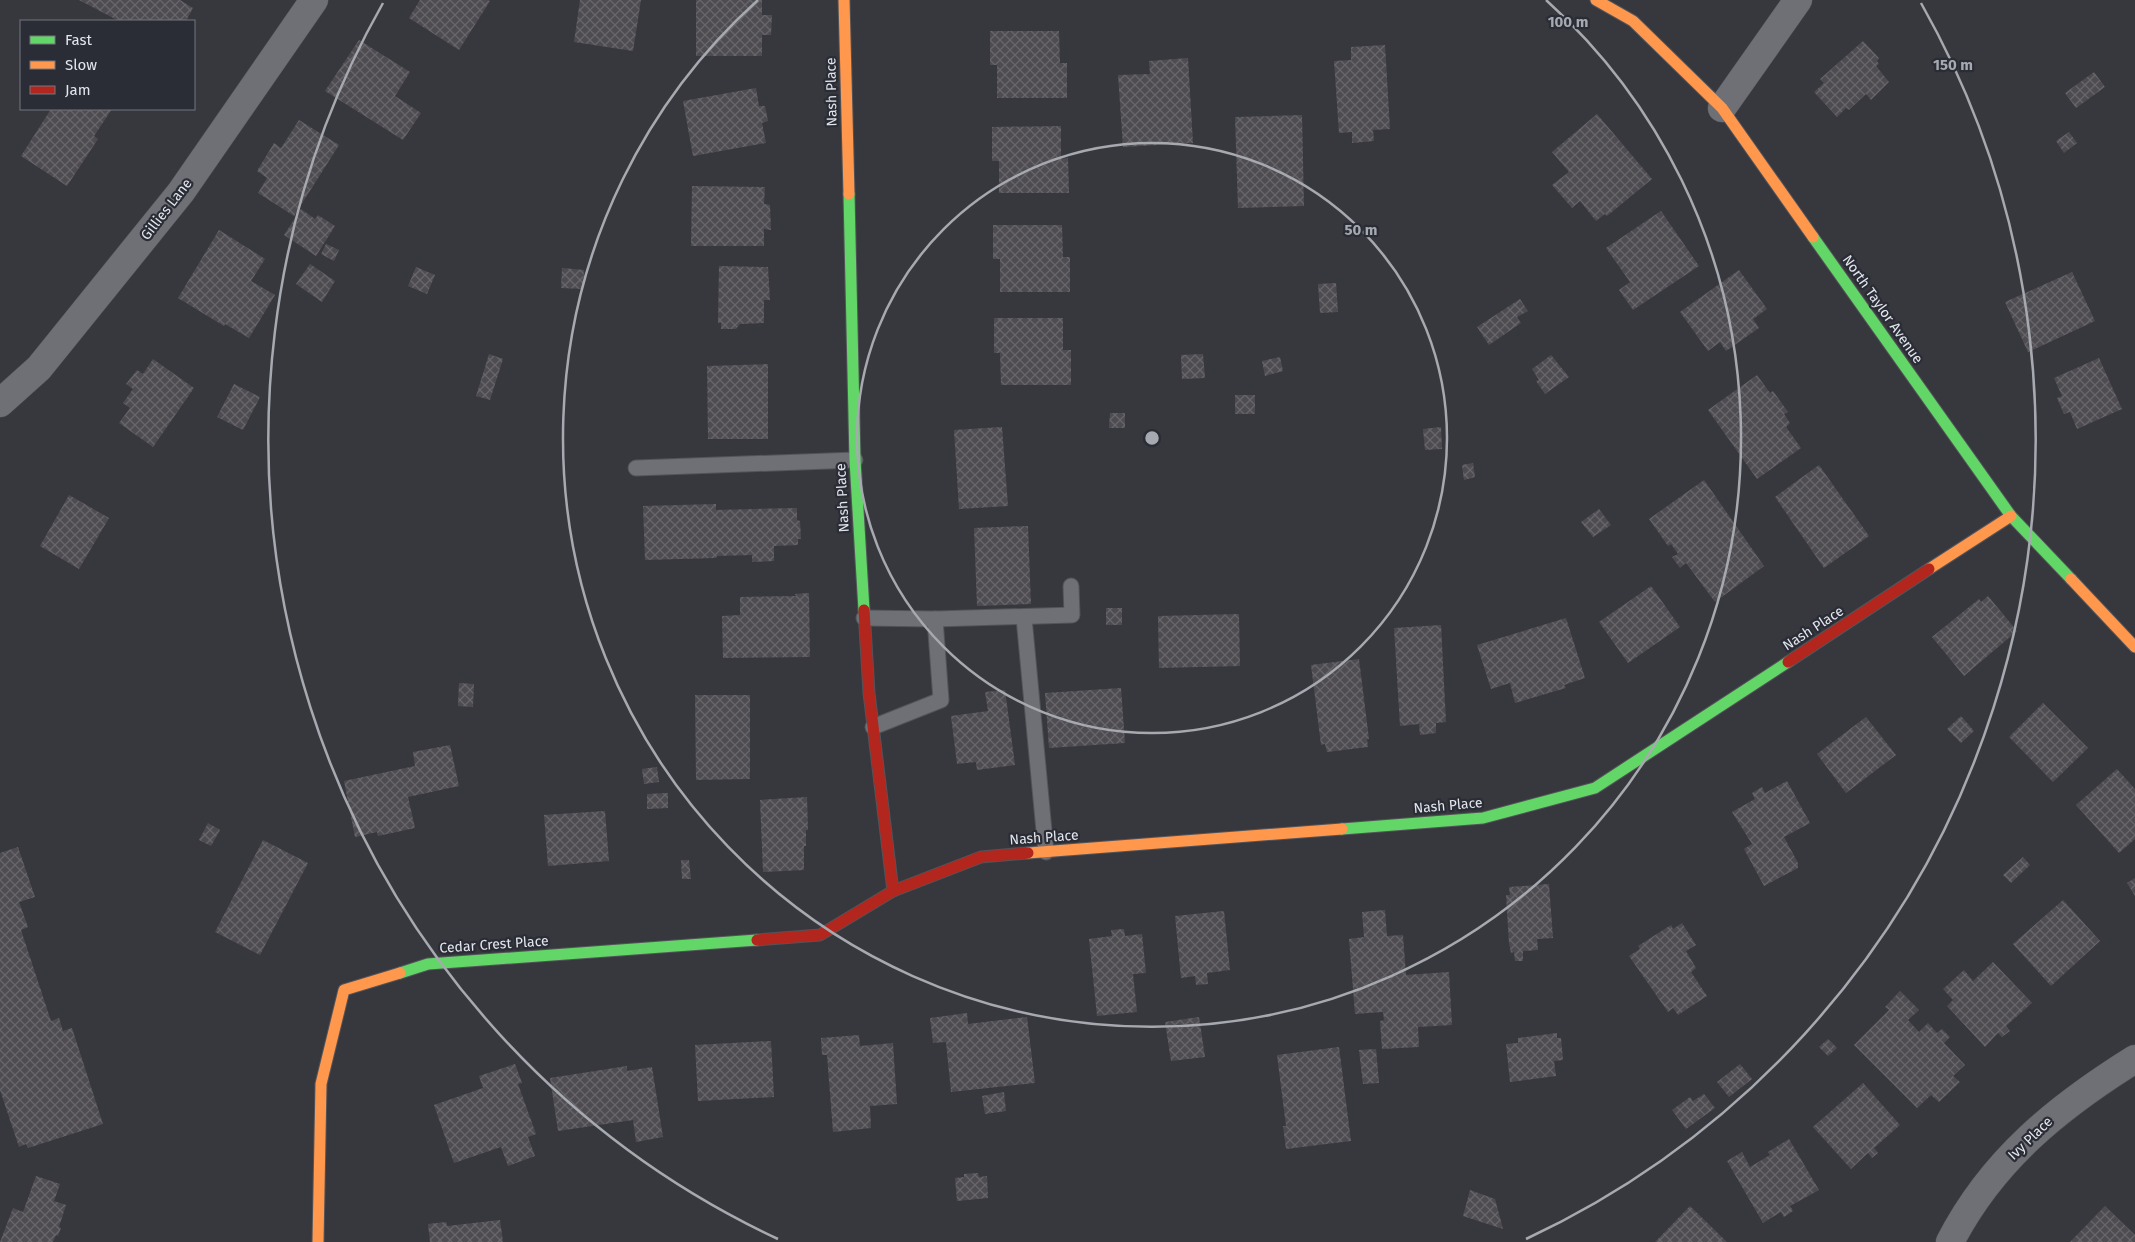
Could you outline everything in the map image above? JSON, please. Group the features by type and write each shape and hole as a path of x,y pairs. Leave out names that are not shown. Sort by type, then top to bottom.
{"street":[{"name":"Gillies Lane","path":"0,402 39,368 181,192 314,0"},
{"name":"Nash Place","path":"844,0 855,460 864,618 873,727 893,891 981,857 1483,818 1595,788 2011,516"},
{"name":"North Taylor Avenue","path":"1596,0 1633,21 1722,108 2011,516 2135,648"},
{"path":"1722,108 1798,0"},
{"name":"Cedar Crest Place","path":"318,1242 322,1084 344,990 428,964 820,935 893,891"},
{"name":"Ivy Place","path":"1950,1242 1991,1176 2043,1123 2135,1058"}],"lane":[{"path":"636,468 855,460"},
{"path":"864,618 1024,618 1072,615 1071,586"},
{"path":"1024,618 1046,852"},
{"path":"873,727 941,700 935,619"}],"building":[{"path":"79,0 180,0 193,8 187,20 117,20"},
{"path":"420,0 490,1 459,50 409,18"},
{"path":"580,0 641,0 633,51 574,42"},
{"path":"696,0 762,0 762,15 772,15 771,35 762,35 762,56 696,56"},
{"path":"990,31 1059,31 1060,63 1067,63 1067,98 997,98 997,65 990,65"},
{"path":"359,40 410,72 395,96 421,113 403,140 325,91"},
{"path":"1863,41 1879,58 1877,61 1879,64 1876,66 1889,82 1871,100 1866,94 1849,110 1846,108 1837,117 1814,92 1824,83 1820,79"},
{"path":"1385,45 1390,129 1373,130 1374,141 1352,143 1352,132 1339,133 1334,61 1351,60 1351,47"},
{"path":"1188,58 1193,143 1123,147 1118,75 1150,74 1149,61"},
{"path":"2094,72 2105,87 2076,108 2065,93"},
{"path":"756,88 759,106 765,106 768,121 762,123 766,143 693,156 683,101"},
{"path":"50,110 111,110 94,136 98,139 67,186 21,156"},
{"path":"1597,114 1652,179 1607,216 1605,214 1596,221 1580,201 1572,208 1552,185 1569,172 1552,152"},
{"path":"1302,115 1304,206 1238,208 1235,117"},
{"path":"299,120 339,145 294,216 258,193 267,178 257,171 274,143 281,148"},
{"path":"1061,126 1061,159 1068,158 1069,193 999,193 999,161 992,161 992,127"},
{"path":"2069,132 2077,143 2064,153 2056,141"},
{"path":"692,186 765,187 764,204 770,205 771,230 764,229 764,246 691,246"},
{"path":"301,209 315,219 318,215 335,226 316,256 284,235"},
{"path":"1661,211 1699,266 1633,310 1619,290 1630,282 1606,248"},
{"path":"993,225 1062,225 1063,257 1070,257 1070,292 1000,292 1000,259 993,259"},
{"path":"219,230 265,259 251,281 275,295 249,338 225,324 224,326 178,298"},
{"path":"326,244 339,250 334,261 321,254"},
{"path":"310,264 335,281 322,302 296,284"},
{"path":"719,266 768,267 770,300 764,300 764,323 740,324 736,329 721,329 721,323 718,323"},
{"path":"416,267 435,275 427,294 408,286"},
{"path":"562,268 584,270 583,289 561,288"},
{"path":"1739,270 1767,309 1753,319 1759,328 1726,351 1720,342 1708,351 1680,312"},
{"path":"2072,272 2095,321 2028,352 2005,302"},
{"path":"1336,283 1338,312 1320,313 1318,284"},
{"path":"1520,299 1528,311 1517,317 1521,323 1489,345 1477,327"},
{"path":"994,318 1063,318 1063,350 1071,350 1071,385 1001,385 1000,353 994,353"},
{"path":"489,354 503,359 490,400 476,396"},
{"path":"1203,354 1205,378 1182,379 1181,355"},
{"path":"1551,355 1569,377 1545,394 1536,381 1539,380 1532,369"},
{"path":"1280,357 1283,371 1265,376 1262,361"},
{"path":"2099,358 2122,409 2077,429 2070,412 2064,414 2057,398 2062,396 2054,378"},
{"path":"153,359 194,388 153,447 119,423 130,408 123,403 133,389 126,384 137,370 143,374"},
{"path":"768,364 768,439 708,439 707,366"},
{"path":"1757,375 1770,393 1773,391 1788,412 1784,414 1790,423 1786,427 1801,448 1757,479 1708,410"},
{"path":"234,384 260,397 243,430 217,417"},
{"path":"1235,395 1255,395 1255,414 1235,414"},
{"path":"1110,413 1125,413 1125,428 1109,428"},
{"path":"1002,427 1008,506 959,509 954,430"},
{"path":"1441,427 1442,449 1425,450 1423,429"},
{"path":"1473,463 1475,477 1464,480 1462,465"},
{"path":"1819,465 1869,536 1824,568 1775,497"},
{"path":"1704,480 1764,566 1715,602 1686,563 1680,568 1672,557 1678,554 1671,544 1668,546 1649,519"},
{"path":"69,495 109,518 79,569 40,546"},
{"path":"716,504 716,510 797,508 797,520 800,521 801,539 798,539 798,545 774,546 774,561 752,562 752,555 645,560 643,506"},
{"path":"1599,509 1611,525 1593,537 1581,522"},
{"path":"1028,526 1031,604 977,606 974,528"},
{"path":"1651,586 1680,627 1628,663 1599,622"},
{"path":"809,593 810,657 723,658 722,616 740,615 740,597 796,596 795,594"},
{"path":"1988,596 2017,631 1964,676 1932,637 1979,599 1981,602"},
{"path":"1106,608 1122,608 1122,625 1106,625"},
{"path":"1239,614 1240,666 1159,668 1158,616"},
{"path":"1566,618 1585,678 1564,685 1566,688 1515,703 1510,683 1491,689 1477,645"},
{"path":"1441,625 1446,722 1436,723 1436,733 1420,735 1419,724 1400,726 1394,628"},
{"path":"1359,659 1369,739 1367,739 1368,747 1327,752 1325,744 1321,745 1311,665"},
{"path":"459,683 474,684 473,707 458,706"},
{"path":"1121,688 1125,743 1049,748 1045,693"},
{"path":"1005,690 1015,765 977,770 976,762 957,764 951,716 988,711 985,692"},
{"path":"695,695 750,695 750,779 696,780"},
{"path":"2043,703 2088,748 2053,782 2009,737"},
{"path":"1961,716 1974,731 1961,743 1947,729"},
{"path":"1866,717 1896,755 1846,793 1817,754"},
{"path":"450,745 459,786 408,797 415,828 378,836 377,832 355,837 344,781 415,766 413,752"},
{"path":"657,767 659,782 644,784 642,769"},
{"path":"2117,769 2135,789 2135,839 2119,853 2076,805"},
{"path":"1787,781 1810,823 1784,837 1798,863 1798,868 1764,886 1744,849 1752,844 1732,812 1755,799 1752,793 1762,787 1765,793"},
{"path":"668,793 668,808 647,809 647,794"},
{"path":"807,797 808,830 806,830 806,846 804,846 804,870 763,872 760,800"},
{"path":"605,811 609,861 548,866 544,815"},
{"path":"208,823 220,830 211,846 199,840"},
{"path":"263,840 308,863 260,955 215,932"},
{"path":"18,847 35,897 19,902 28,927 21,930 51,1021 59,1018 63,1031 72,1028 103,1124 28,1148 26,1144 19,1147 0,1090 0,853"},
{"path":"2023,857 2030,865 2011,883 2003,875"},
{"path":"681,860 689,860 691,879 682,879"},
{"path":"2135,878 2135,896 2127,883"},
{"path":"1549,884 1553,938 1537,939 1538,950 1523,951 1523,961 1515,961 1514,952 1511,953 1509,943 1506,895 1510,895 1509,887"},
{"path":"2063,900 2100,941 2051,986 2013,944"},
{"path":"1385,910 1387,936 1403,935 1406,975 1449,972 1452,1025 1418,1027 1419,1047 1382,1049 1380,1021 1384,1020 1383,1012 1355,1014 1349,939 1364,937 1362,912"},
{"path":"1224,911 1230,970 1207,973 1208,984 1196,985 1195,976 1181,978 1175,916"},
{"path":"1682,923 1696,945 1686,951 1696,968 1691,972 1707,996 1678,1015 1673,1008 1668,1012 1629,956 1640,949 1638,946 1671,925 1673,929"},
{"path":"1124,929 1125,936 1142,934 1146,973 1133,974 1137,1012 1097,1016 1089,939 1112,936 1111,930"},
{"path":"1993,962 2032,1003 2006,1026 2010,1031 2002,1037 1998,1033 1985,1047 1947,1006 1953,1000 1943,989 1964,970 1973,981"},
{"path":"1900,991 1919,1010 1908,1020 1919,1032 1928,1023 1937,1033 1942,1029 1950,1037 1944,1043 1965,1065 1953,1076 1960,1082 1939,1102 1931,1095 1917,1108 1854,1045 1889,1010 1885,1007"},
{"path":"967,1013 968,1024 1027,1017 1035,1083 951,1092 946,1042 933,1043 930,1018"},
{"path":"1199,1017 1205,1057 1171,1061 1165,1022"},
{"path":"1557,1033 1557,1038 1561,1038 1563,1060 1554,1061 1556,1076 1510,1082 1506,1044 1518,1043 1518,1038"},
{"path":"859,1035 860,1046 893,1043 897,1104 870,1106 871,1128 833,1132 827,1055 822,1055 821,1038"},
{"path":"1828,1039 1837,1048 1828,1056 1819,1047"},
{"path":"771,1041 774,1097 698,1101 695,1045"},
{"path":"1339,1047 1351,1141 1286,1149 1283,1126 1286,1126 1277,1055"},
{"path":"1376,1049 1379,1083 1363,1084 1359,1050"},
{"path":"515,1064 522,1083 518,1084 536,1134 528,1137 535,1156 508,1166 501,1147 454,1163 434,1105 483,1088 479,1076"},
{"path":"1740,1064 1752,1079 1729,1097 1717,1082"},
{"path":"627,1066 627,1071 652,1067 663,1137 636,1142 633,1120 558,1131 550,1078"},
{"path":"1863,1083 1900,1125 1874,1148 1878,1153 1872,1158 1868,1153 1851,1169 1813,1127"},
{"path":"1004,1092 1006,1111 985,1114 982,1096"},
{"path":"1704,1094 1715,1108 1686,1129 1672,1110 1690,1097 1693,1101"},
{"path":"1789,1139 1819,1190 1790,1206 1793,1211 1784,1217 1781,1212 1763,1223 1727,1161 1742,1152 1750,1167 1770,1155 1768,1152"},
{"path":"978,1173 979,1177 987,1176 988,1198 957,1201 955,1178 964,1177 964,1174"},
{"path":"36,1176 60,1184 54,1201 66,1205 58,1236 56,1235 53,1242 0,1242 13,1208 23,1212"},
{"path":"1470,1190 1495,1199 1503,1229 1463,1216"},
{"path":"1690,1206 1727,1242 1655,1242"},
{"path":"2105,1206 2135,1235 2135,1242 2070,1242"},
{"path":"500,1220 503,1242 430,1242 428,1224 446,1222 447,1226"}],"traffic: fast":[{"path":"849,194 855,460 864,610"},
{"path":"1813,237 2011,516 2071,579"},
{"path":"1342,829 1483,818 1595,788 1788,662"},
{"path":"400,973 428,964 757,940"}],"traffic: slow":[{"path":"844,0 849,194"},
{"path":"1596,0 1633,21 1722,108 1813,237"},
{"path":"1929,569 2011,516"},
{"path":"2071,579 2135,647"},
{"path":"1028,853 1342,829"},
{"path":"318,1242 321,1084 344,990 400,973"}],"traffic: jam":[{"path":"1788,662 1929,569"},
{"path":"864,610 869,693 893,891"},
{"path":"757,940 820,935 893,891 981,857 1028,853"}]}
